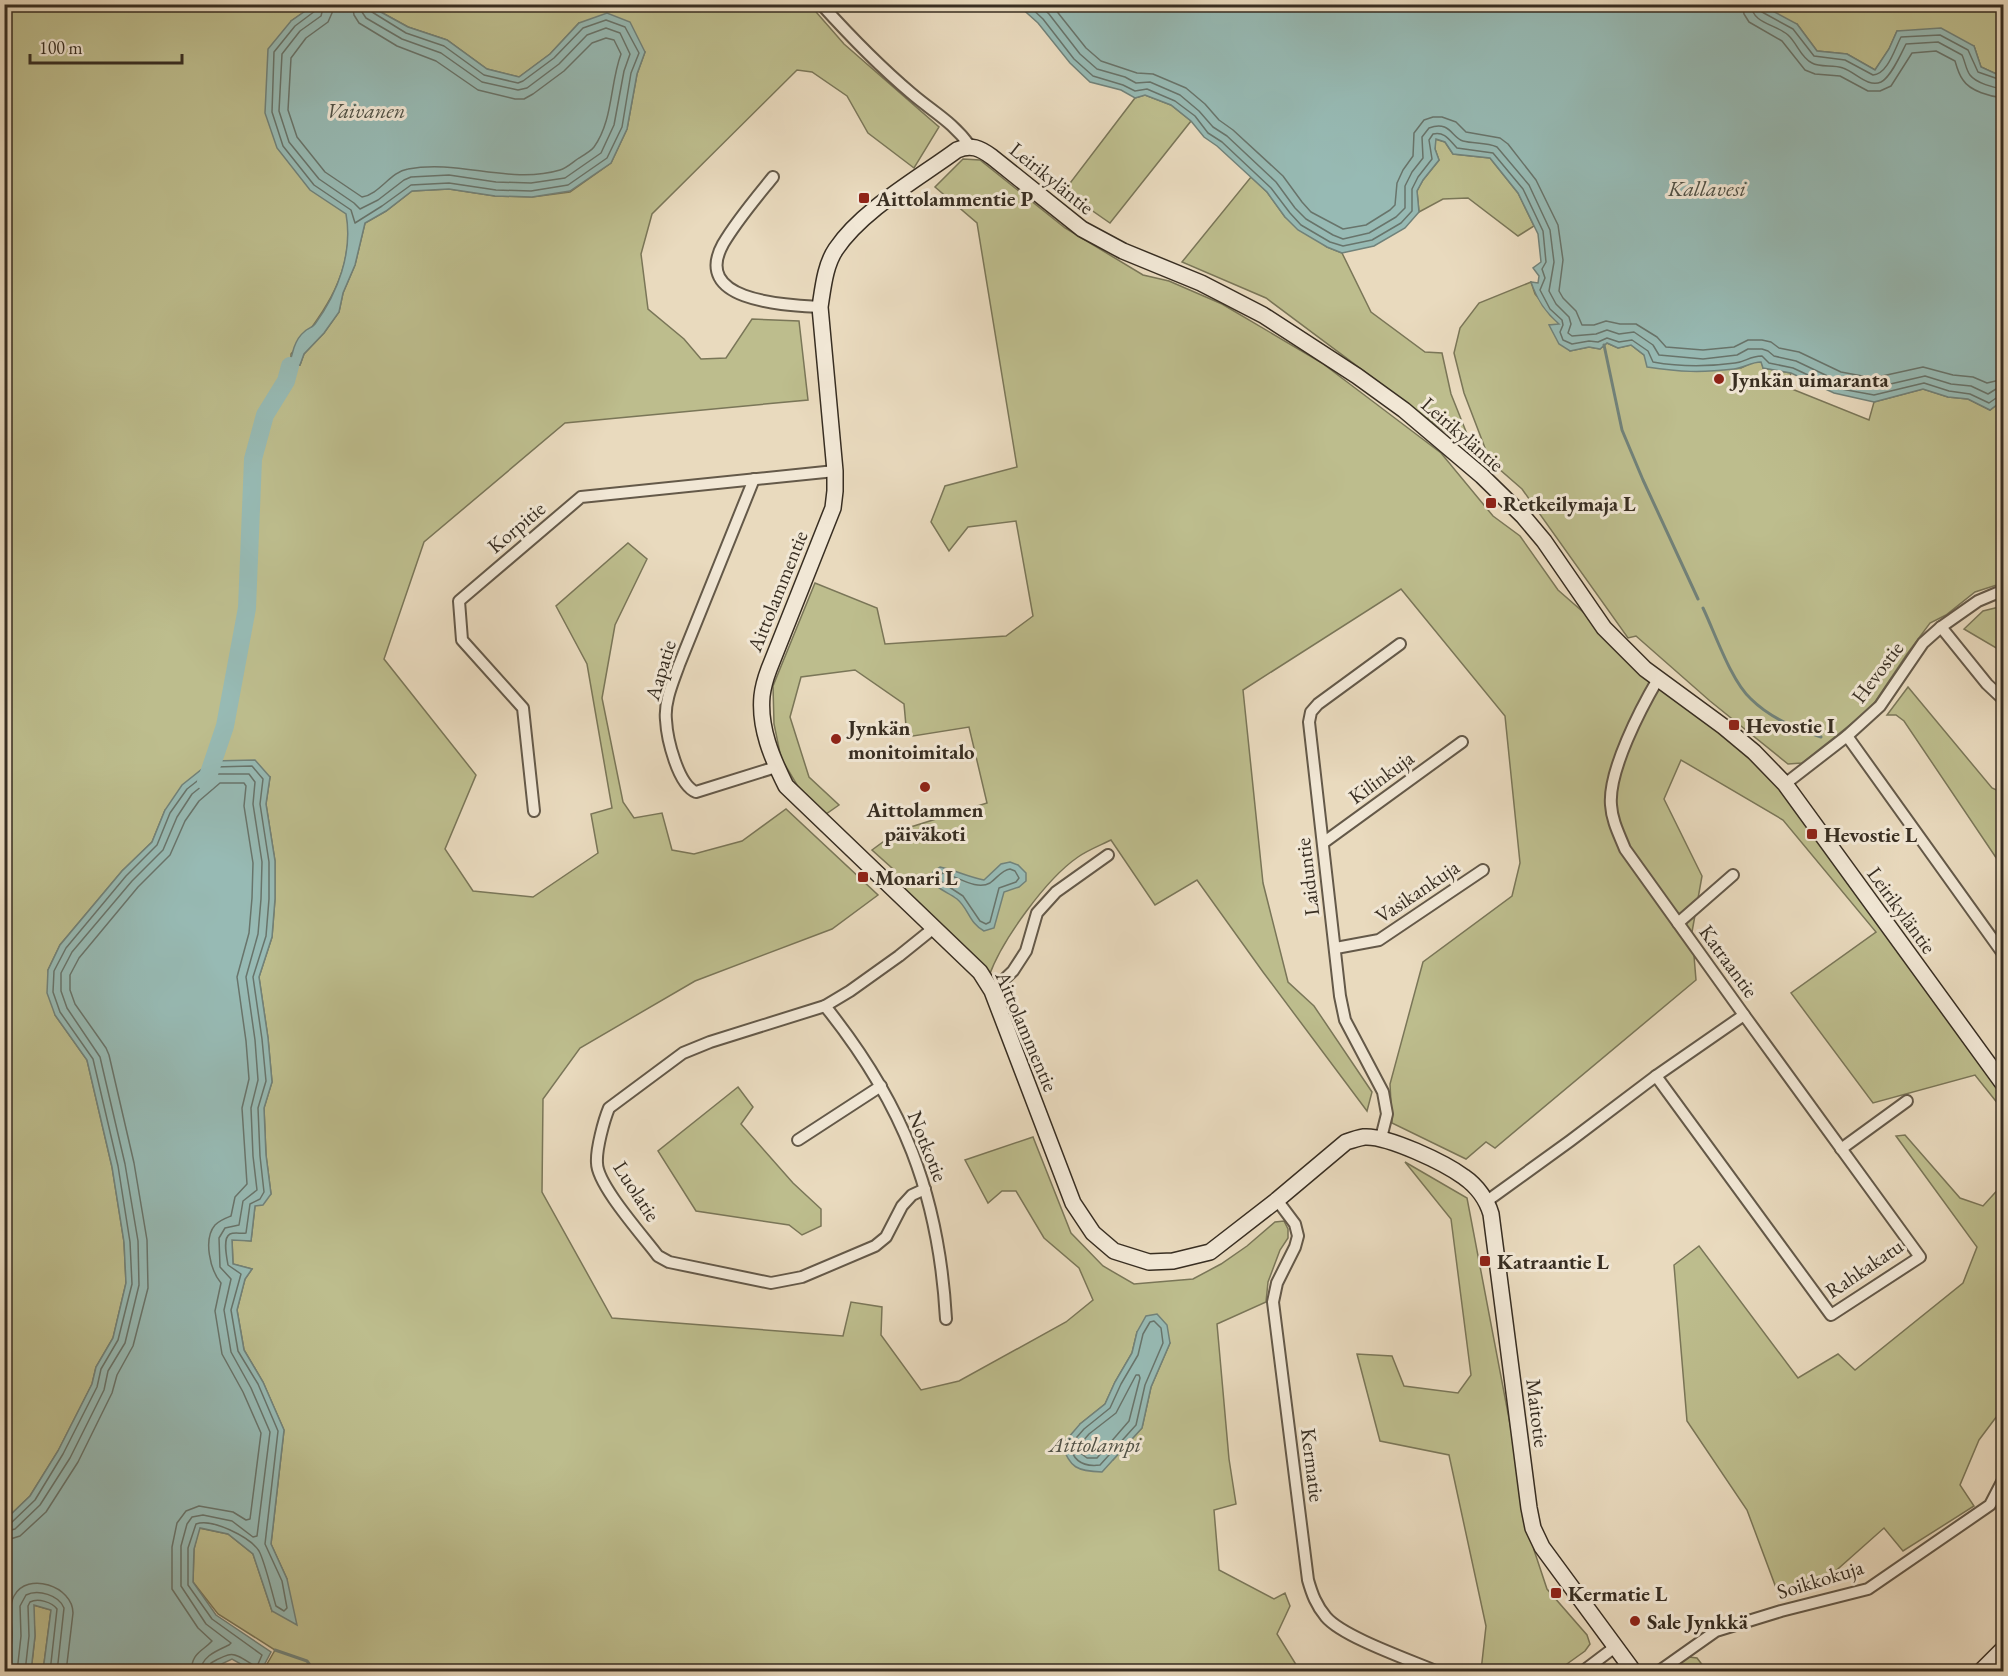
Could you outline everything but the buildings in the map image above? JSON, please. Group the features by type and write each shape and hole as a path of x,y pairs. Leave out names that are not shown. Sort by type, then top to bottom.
{"street":[{"name":"Leirikyläntie","path":"821,4 871,58 913,95 948,120 970,146 984,151 1082,230 1123,251 1201,283 1263,315 1357,376 1404,410 1482,476 1523,516 1544,541 1604,628 1644,669 1724,727 1754,752 1785,784 2004,1085"},
{"name":"Aittolammentie","path":"970,146 957,150 874,209 853,228 835,250 824,281 820,307 835,491 833,508 769,669 762,694 761,716 765,736 776,767 786,786 797,798 980,972 992,991 1073,1203 1093,1233 1114,1251 1149,1262 1173,1261 1210,1252 1346,1142 1366,1137 1381,1138 1430,1158 1466,1178 1487,1201"},
{"path":"773,177 744,212 722,246 718,274 726,285 746,298 768,303 820,307"},
{"name":"Korpitie","path":"534,811 523,708 462,640 459,601 581,497 835,471"},
{"name":"Aapatie","path":"754,479 679,665 670,691 665,719 672,754 689,790 696,792 776,767"},
{"name":"Hevostie","path":"1785,784 1847,736 1880,706 1923,643 1941,627 1978,601 2004,590"},
{"path":"1941,627 1987,684 2004,700"},
{"name":"Laiduntie","path":"1381,1138 1387,1114 1383,1092 1345,1020 1340,996 1310,722 1311,712 1318,704 1400,644"},
{"name":"Katraantie","path":"1487,1201 1656,1076 1744,1015 1625,849 1612,819 1610,801 1617,767 1646,699 1658,679"},
{"path":"1847,736 2004,955"},
{"name":"Kilinkuja","path":"1323,843 1462,742"},
{"path":"992,991 1014,971 1026,951 1037,913 1056,892 1108,855"},
{"name":"Vasikankuja","path":"1336,948 1379,940 1484,870"},
{"path":"1678,923 1733,875"},
{"name":"Luolatie","path":"925,1189 912,1195 902,1206 886,1237 875,1246 802,1277 771,1283 669,1262 658,1256 600,1176 597,1162 609,1108 683,1053 710,1042 825,1006 899,956 935,927"},
{"name":"Notkotie","path":"825,1006 854,1043 881,1086 916,1158 934,1219 946,1319"},
{"name":"Rahkakatu","path":"1656,1076 1831,1315 1920,1257 1744,1015"},
{"path":"798,1140 881,1086"},
{"path":"1841,1149 1907,1101"},
{"name":"Kermatie","path":"1277,1200 1294,1224 1298,1236 1277,1283 1273,1302 1308,1580 1314,1600 1327,1619 1350,1634 1438,1671"},
{"name":"Maitotie","path":"1487,1201 1491,1214 1533,1528 1542,1547 1634,1671"},
{"name":"Soikkokuja","path":"1658,1671 1716,1631 1781,1611 1868,1589 1990,1505 2004,1478"},
{"path":"1582,1671 1615,1647"},
{"path":"1980,1671 2004,1648"}],"green space":[{"path":"5,5 314,5 291,21 347,214 348,234 342,272 335,290 315,323 291,354 291,365 300,365 304,354 324,333 339,312 343,293 355,265 365,223 386,211 412,191 449,189 495,196 532,197 570,192 611,163 627,129 637,74 645,52 579,23 550,54 519,77 487,69 447,40 408,27 368,5 810,5 844,44 939,127 914,168 868,133 847,96 812,72 797,70 652,214 641,254 648,309 684,339 701,359 726,358 752,319 799,321 808,400 565,423 424,542 384,659 476,775 445,849 473,891 533,897 598,853 591,814 612,808 587,664 556,606 628,543 647,559 615,625 602,698 623,802 634,818 662,813 672,850 694,854 742,841 786,809 878,895 832,929 695,981 580,1048 543,1099 542,1192 612,1318 843,1336 851,1302 882,1307 881,1335 921,1390 959,1381 1066,1322 1093,1300 1079,1268 1044,1238 1016,1191 1002,1191 988,1203 965,1160 1033,1137 1071,1233 1103,1266 1134,1284 1193,1279 1221,1264 1247,1246 1275,1222 1284,1221 1288,1229 1288,1238 1280,1250 1268,1282 1266,1302 1217,1324 1229,1459 1236,1504 1214,1510 1219,1570 1274,1599 1285,1593 1290,1606 1277,1634 1300,1671 263,1671 275,1650 218,1614 193,1582 194,1549 199,1528 228,1534 253,1554 272,1611 287,1579 271,1544 284,1430 263,1382 244,1350 237,1310 245,1279 252,1269 233,1264 232,1239 251,1241 255,1206 271,1194 266,1155 264,1108 272,1082 259,977 272,937 275,899 275,861 266,804 270,777 165,810 152,842 122,871 60,945 48,970 55,1015 87,1060 112,1167 124,1242 126,1283 113,1338 96,1367 92,1384 58,1451 30,1496 5,1520","holes":["1137,1332 1170,1343 1151,1387 1142,1428 1113,1460 1080,1424 1105,1404 1132,1353"]},
{"path":"1689,5 2003,5 2003,77 1981,67 1974,46 1897,31 1889,49 1875,70 1847,54 1817,51 1797,24 1717,6"},
{"path":"1145,95 1171,105 1191,121 1110,223 1064,191 1135,98"},
{"path":"1435,139 1445,142 1453,154 1490,158 1518,193 1534,226 1518,236 1468,198 1443,199 1419,212 1417,191 1439,160 1435,149"},
{"path":"963,159 980,160 1065,228 1143,275 1169,281 1222,304 1322,363 1441,453 1493,516 1520,536 1558,590 1782,786 2003,1093 2003,1110 1975,1075 1873,1103 1791,993 1876,932 1783,820 1681,760 1664,799 1702,876 1692,932 1696,980 1495,1148 1486,1142 1466,1159 1392,1123 1390,1084 1423,962 1512,896 1520,863 1505,716 1401,589 1243,690 1263,883 1288,982 1314,1006 1372,1092 1367,1111 1197,880 1155,905 1111,840 1078,857 1052,880 1014,928 989,976 889,877 893,869 872,850 898,831 987,803 969,727 907,737 904,704 855,670 801,677 790,717 809,777 839,805 826,814 800,790 781,758 774,724 773,686 815,583 877,608 885,644 1006,636 1033,616 1016,521 968,527 949,551 931,522 945,486 1017,467 977,223 935,187"},
{"path":"1251,177 1267,192 1285,217 1327,247 1342,253 1371,312 1425,352 1442,353 1451,394 1475,454 1266,298 1182,262"},
{"path":"1531,282 1535,294 1560,325 1550,325 1570,351 1589,347 1600,349 1607,343 1618,348 1631,345 1644,355 1741,368 1753,362 1762,362 1763,368 1791,373 1787,387 1869,420 1874,402 1923,389 1948,397 1968,399 1990,410 2003,400 2003,583 1975,592 1946,615 1930,623 1871,708 1802,763 1788,764 1710,701 1636,636 1628,638 1522,489 1490,461 1464,393 1454,353 1460,328 1479,303"},
{"path":"2004,606 2003,652 1964,629 1983,611"},
{"path":"1908,687 1992,788 2003,793 2003,868 1904,721 1896,715 1887,715"},
{"path":"738,1087 753,1107 741,1124 793,1183 821,1209 821,1226 802,1235 789,1225 696,1211 658,1151"},
{"path":"1905,1135 1960,1198 1983,1206 2003,1184 2003,1408 1979,1440 1960,1485 1974,1506 1903,1551 1884,1528 1822,1583 1778,1593 1747,1510 1687,1421 1674,1265 1699,1246 1798,1378 1838,1354 1855,1370 1963,1283 1977,1247 1896,1136"},
{"path":"1405,1162 1467,1198 1534,1550 1547,1589 1587,1635 1590,1644 1585,1651 1557,1671 1481,1671 1486,1626 1449,1455 1380,1441 1357,1354 1392,1356 1404,1386 1458,1393 1471,1375 1451,1219"},
{"path":"33,1605 51,1610 43,1671 31,1672 35,1636"},
{"path":"1689,1657 1697,1658 1707,1671 1669,1671"}],"water":[{"name":"Kallavesi","path":"1689,4 1765,7 1797,24 1817,51 1847,54 1875,70 1889,49 1897,31 1941,28 1974,46 1981,67 2003,77 2003,400 1990,410 1968,399 1948,397 1923,389 1874,402 1834,393 1791,373 1763,368 1761,362 1734,369 1681,371 1647,367 1644,355 1631,345 1618,348 1607,343 1600,349 1589,347 1570,351 1559,344 1549,325 1559,324 1542,305 1531,282 1538,283 1539,276 1533,268 1541,262 1538,234 1518,193 1490,158 1453,154 1445,142 1436,139 1435,149 1439,160 1417,191 1419,212 1405,228 1374,246 1342,253 1298,230 1285,217 1267,192 1171,105 1145,95 1135,98 1121,90 1090,82 1070,63 1038,23 1018,5"},
{"name":"Vaivanen","path":"314,5 368,5 408,27 447,40 487,69 519,77 550,54 579,23 607,13 630,22 645,52 637,74 627,129 611,163 570,191 532,197 495,196 449,189 412,191 386,211 365,223 355,265 343,293 339,312 324,333 304,354 300,365 290,366 292,352 298,339 315,324 337,286 345,257 348,228 346,214 310,190 277,148 265,113 268,49 291,21"},
{"path":"255,760 270,777 266,804 275,861 272,937 259,977 272,1082 264,1108 266,1155 271,1194 263,1205 255,1206 251,1241 232,1240 233,1264 252,1269 245,1279 237,1310 244,1350 263,1382 284,1430 271,1544 287,1579 297,1625 272,1611 253,1554 228,1534 200,1528 194,1549 193,1582 216,1615 271,1652 261,1671 253,1671 232,1659 215,1667 213,1671 43,1671 51,1610 34,1605 35,1636 31,1671 5,1671 5,1520 30,1496 58,1451 92,1384 96,1367 113,1338 126,1283 124,1242 112,1167 87,1060 55,1015 47,993 48,970 60,945 122,871 152,842 165,810 182,785 212,761"},
{"path":"1010,862 1018,865 1026,873 1026,881 1019,887 1004,892 994,928 984,931 975,924 957,899 939,888 930,879 933,872 940,867 984,880 1001,864"},
{"name":"Aittolampi","path":"1157,1314 1167,1325 1170,1343 1151,1387 1142,1428 1102,1472 1086,1471 1076,1467 1068,1459 1062,1445 1080,1424 1105,1404 1132,1353 1137,1332 1146,1316"}],"waterway":[{"path":"1604,345 1622,430 1698,599"},
{"path":"206,782 225,726 247,608 253,459 265,415 286,381 290,366"},
{"path":"1703,608 1730,669 1751,699 1766,712 1784,722 1821,737"},
{"path":"275,1650 307,1661 315,1672"}],"place":[{"name":"Aittolammentie P","path":"864,198"},
{"name":"Jynkän uimaranta","path":"1719,379"},
{"name":"Retkeilymaja L","path":"1491,503"},
{"name":"Hevostie I","path":"1734,725"},
{"name":"Jynkän monitoimitalo","path":"836,739"},
{"name":"Aittolammen päiväkoti","path":"925,787"},
{"name":"Hevostie L","path":"1812,834"},
{"name":"Monari L","path":"863,877"},
{"name":"Katraantie L","path":"1485,1261"},
{"name":"Kermatie L","path":"1556,1593"},
{"name":"Sale Jynkkä","path":"1635,1621"}]}
